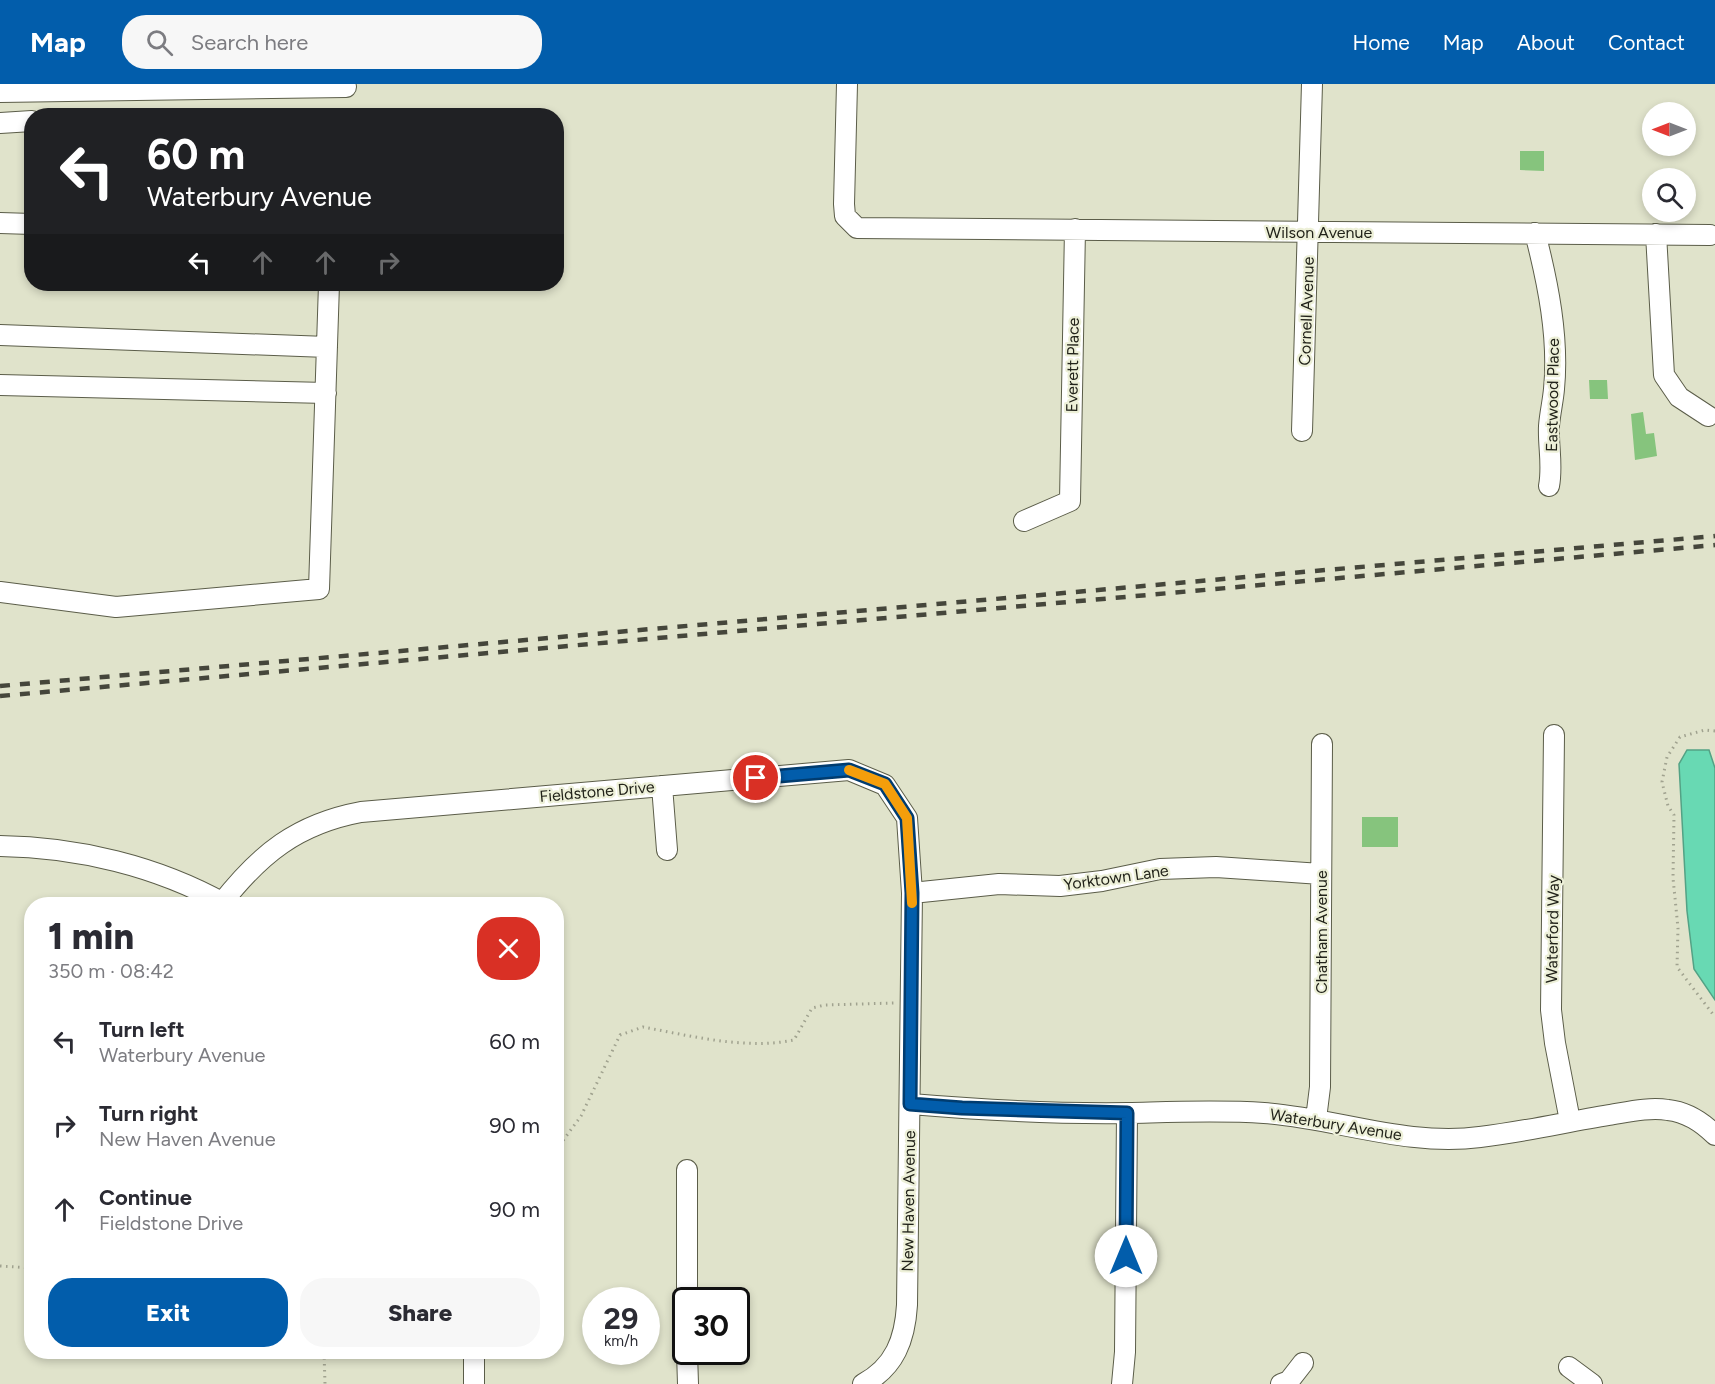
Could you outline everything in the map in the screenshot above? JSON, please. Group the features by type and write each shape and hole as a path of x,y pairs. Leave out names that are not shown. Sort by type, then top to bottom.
{"street":[{"name":"Wilson Avenue","path":"847,84 845,216 857,228 1710,235"},
{"name":"Cornell Avenue","path":"1302,431 1312,84"},
{"path":"0,92 346,87"},
{"path":"0,123 24,122"},
{"path":"0,224 24,224"},
{"name":"Everett Place","path":"1024,521 1070,501 1075,229"},
{"name":"Eastwood Place","path":"1535,233 1553,329 1554,388 1549,426 1552,470 1549,486"},
{"path":"1656,234 1664,375 1679,397 1708,416"},
{"path":"0,592 116,607 319,589 329,291"},
{"path":"0,335 327,347"},
{"path":"0,385 326,393"},
{"name":"Waterford Way","path":"1554,735 1551,1010 1570,1121"},
{"name":"Chatham Avenue","path":"1316,1119 1320,1087 1322,744"},
{"name":"Fieldstone Drive","path":"228,897 251,867 267,852 299,832 340,816 849,770 885,784 907,818 912,893"},
{"path":"662,786 667,850"},
{"path":"0,846 58,850 110,859 150,871 208,897"},
{"name":"Yorktown Lane","path":"912,893 999,884 1060,886 1102,881 1160,869 1216,867 1321,874"},
{"name":"New Haven Avenue","path":"863,1384 874,1378 894,1358 906,1327 912,893"},
{"name":"Waterbury Avenue","path":"910,1104 962,1108 1127,1113 1263,1113 1316,1119 1373,1131 1451,1139 1479,1137 1650,1109 1666,1109 1693,1118 1715,1135"},
{"path":"1122,1384 1125,1352 1127,1113"},
{"path":"687,1170 687,1287"},
{"path":"474,1359 474,1384"},
{"path":"1281,1384 1289,1381 1303,1364"},
{"path":"687,1365 688,1384"},
{"path":"1569,1367 1592,1384"}],"path":[{"path":"1715,731 1705,730 1680,737 1667,757 1662,782 1668,806 1674,815 1677,967 1715,1017"},
{"path":"564,1139 581,1116 620,1035 629,1030 643,1027 739,1042 777,1043 794,1040 812,1008 825,1005 911,1003"},
{"path":"0,1266 24,1268"},
{"path":"324,1359 325,1384"}],"shaded area":[{"path":"1687,750 1709,750 1715,768 1715,1000 1694,969 1687,911 1679,764"}],"building":[{"path":"1520,151 1544,151 1544,171 1520,170"},
{"path":"1589,380 1607,380 1608,399 1590,399"},
{"path":"1643,412 1646,434 1654,433 1657,456 1635,460 1631,414"},
{"path":"1362,817 1398,817 1398,847 1362,847"}],"railway":[{"path":"0,686 1715,536"},
{"path":"0,696 1715,545"}],"slow traffic":[{"path":"849,770 885,784 907,818 912,903"}],"route":[{"path":"756,778 849,770 885,784 907,818 912,893 910,1104 962,1108 1127,1113 1126,1256"}]}
